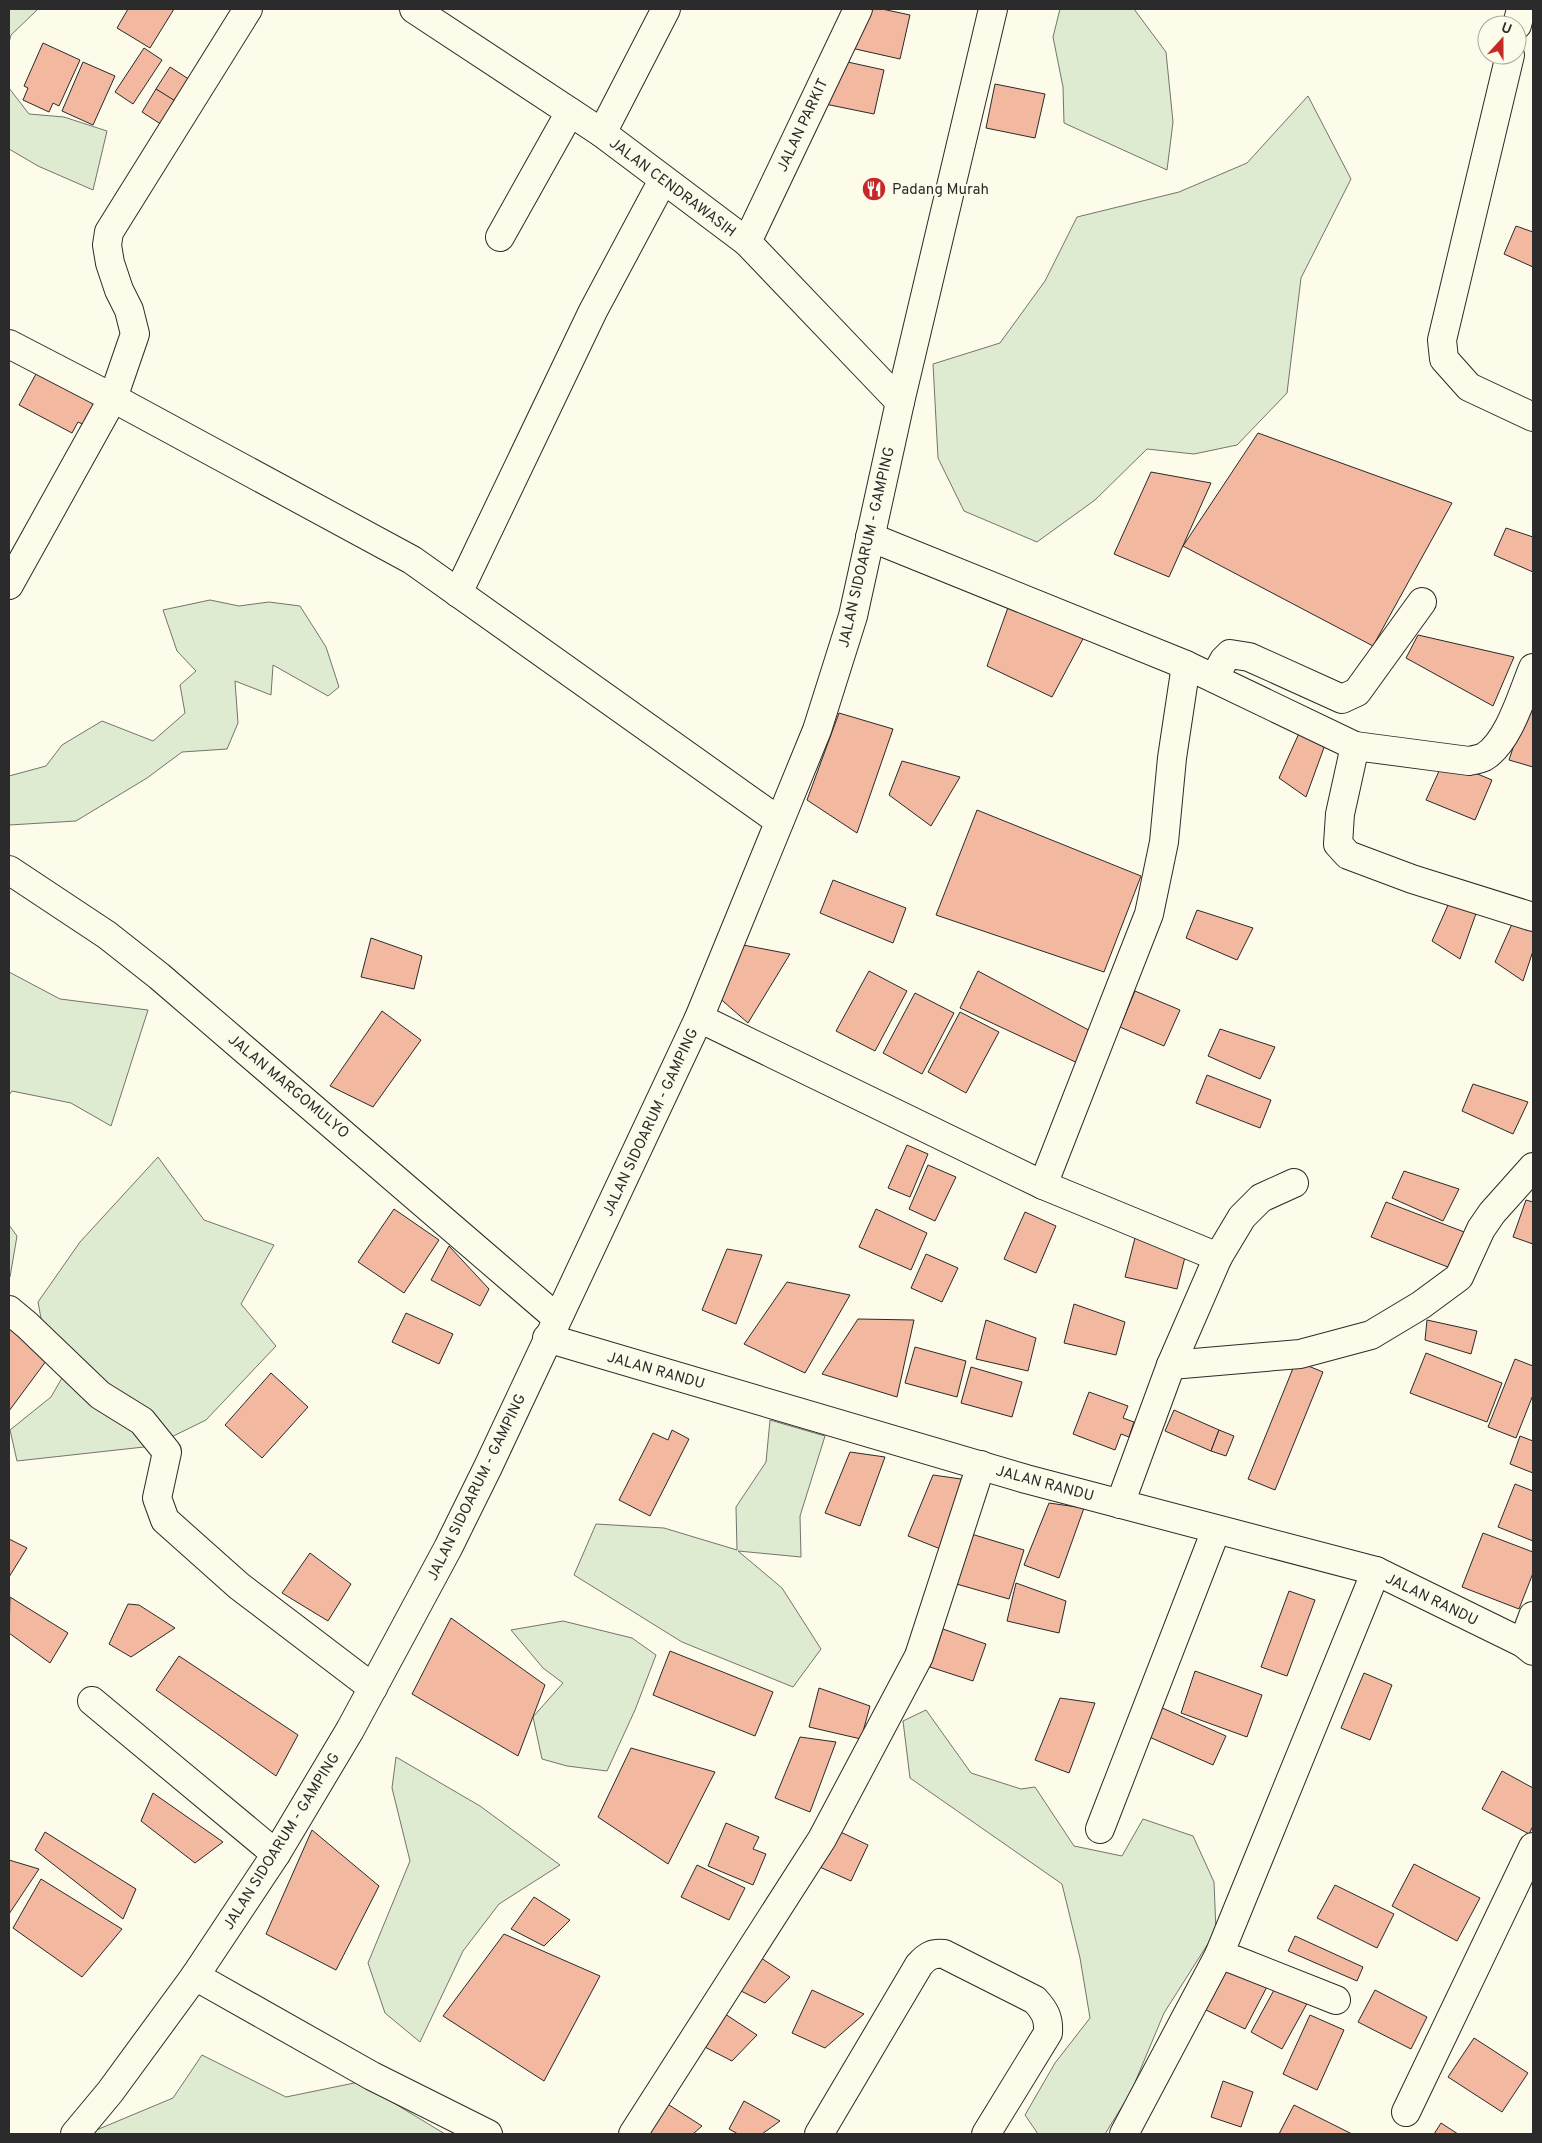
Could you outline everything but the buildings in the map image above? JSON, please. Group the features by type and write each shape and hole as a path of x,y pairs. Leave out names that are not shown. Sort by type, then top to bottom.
{"street":[{"path":"9,585 113,398 135,334 129,310 119,290 110,263 107,245 109,232 248,9"},
{"path":"602,133 666,9"},
{"name":"JALAN PARKIT","path":"747,242 858,9"},
{"name":"JALAN SIDOARUM - GAMPING","path":"75,2134 110,2092 195,1976 276,1854 350,1730 448,1548 699,1018 817,730 853,616 900,402 992,9"},
{"name":"JALAN CENDRAWASIH","path":"431,13 602,133 747,242 900,402"},
{"path":"1508,65 1442,340 1444,359 1468,387 1533,417"},
{"path":"500,237 570,112"},
{"path":"458,593 593,311 663,180"},
{"path":"9,344 113,398 412,560 779,821"},
{"path":"870,537 1186,665 1355,746 1469,761 1483,758 1498,745 1511,722 1533,668"},
{"path":"1214,678 1224,660 1230,654 1249,657 1342,699 1357,692 1422,602"},
{"path":"1043,1185 1149,914 1164,842 1172,758 1186,665"},
{"path":"1355,746 1340,814 1338,844 1348,855 1412,879 1533,917"},
{"name":"JALAN MARGOMULYO","path":"9,870 107,935 159,976 552,1328"},
{"path":"699,1018 1043,1185 1218,1257"},
{"path":"1171,1364 1300,1354 1371,1335 1422,1305 1459,1277 1481,1229 1533,1167"},
{"path":"1120,1504 1171,1364 1218,1257 1242,1217 1261,1198 1294,1183"},
{"path":"9,1310 100,1395 142,1421 166,1452 157,1498 165,1520 239,1586 373,1688"},
{"name":"JALAN RANDU","path":"552,1328 981,1465 1216,1530 1376,1571 1528,1647"},
{"path":"633,2134 822,1839 919,1656 981,1465"},
{"path":"1100,1829 1216,1530"},
{"path":"1124,2134 1219,1955 1376,1571"},
{"path":"1528,1647 1533,1616"},
{"path":"92,1701 276,1854"},
{"path":"1406,2112 1533,1847"},
{"path":"819,2134 919,1965 926,1957 934,1953 944,1954 1035,2000 1044,2011 1049,2022 1048,2033 986,2134"},
{"path":"1219,1955 1336,2000"},
{"path":"195,1976 372,2076 488,2134"}],"green space":[{"path":"9,9 38,9 11,35 9,43"},
{"path":"1060,9 1134,9 1166,52 1173,122 1167,170 1064,123 1063,87 1053,37"},
{"path":"9,88 29,114 64,117 107,131 93,190 38,166 9,149"},
{"path":"1308,96 1351,179 1301,278 1287,393 1237,445 1194,454 1147,449 1095,500 1037,542 964,511 938,458 933,364 1000,343 1045,281 1077,217 1179,192 1247,163"},
{"path":"210,600 239,606 269,602 300,606 326,647 339,687 328,696 273,665 271,695 235,681 238,723 227,749 182,752 147,778 76,821 9,825 9,776 46,766 62,745 102,721 153,741 185,713 180,685 196,671 177,651 163,610"},
{"path":"9,972 60,999 148,1010 111,1126 71,1103 12,1091 9,1095"},
{"path":"158,1157 204,1220 274,1245 241,1304 276,1346 206,1420 153,1446 17,1461 10,1430 51,1397 74,1357 44,1335 38,1302 80,1242"},
{"path":"9,1225 17,1236 10,1277 9,1276"},
{"path":"770,1420 825,1436 800,1516 801,1557 738,1551 782,1588 821,1649 793,1687 682,1642 574,1575 596,1524 664,1528 737,1550 736,1507 766,1462"},
{"path":"563,1621 632,1638 656,1655 635,1710 607,1771 567,1766 542,1759 533,1717 563,1683 543,1668 511,1630"},
{"path":"926,1710 971,1773 1021,1789 1035,1787 1074,1846 1122,1856 1143,1819 1193,1836 1214,1882 1216,1931 1164,2013 1131,2092 1105,2134 1038,2134 1025,2115 1055,2063 1090,2018 1080,1958 1062,1884 910,1778 903,1721"},
{"path":"396,1757 480,1806 560,1865 499,1904 463,1951 420,2042 385,2013 368,1963 410,1861 392,1788"},
{"path":"202,2055 286,2097 359,2082 445,2134 95,2134 94,2131 173,2098"}],"place":[{"name":"Padang Murah","path":"874,189"}]}
